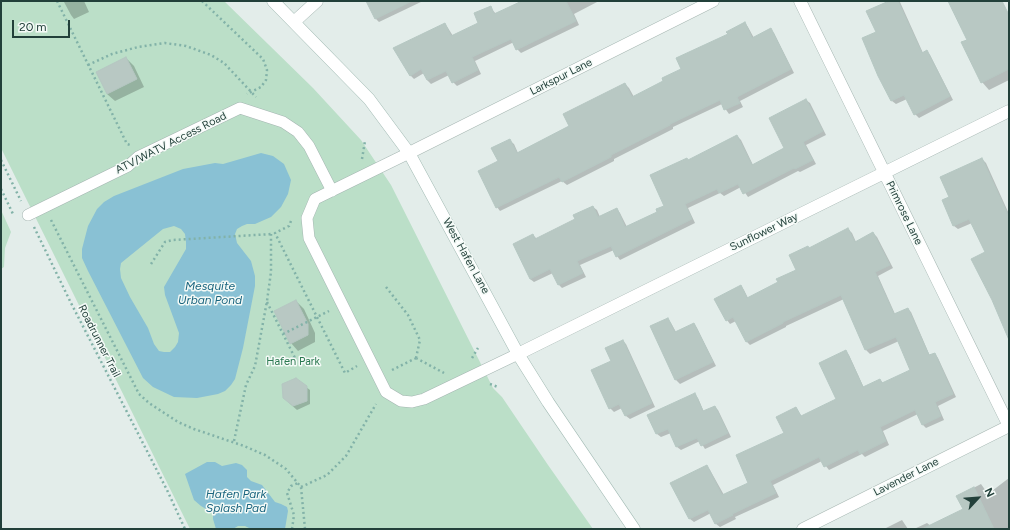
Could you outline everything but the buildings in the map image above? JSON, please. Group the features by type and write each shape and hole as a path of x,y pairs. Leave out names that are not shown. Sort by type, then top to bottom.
{"street":[{"name":"West Hafen Lane","path":"273,1 369,99 409,153 518,354 548,402 634,529"},
{"path":"294,22 317,1"},
{"name":"Larkspur Lane","path":"409,153 713,1"},
{"name":"Primrose Lane","path":"800,1 1009,426"},
{"name":"Sunflower Way","path":"518,354 1009,111"},
{"name":"Lavender Lane","path":"803,529 1009,426"}],"lane":[{"name":"ATV/WATV Access Road","path":"28,215 128,166 138,157 240,108 283,122 298,132 309,146 332,191"},
{"path":"409,153 315,199 306,218 309,238 386,392 401,400 412,402 424,399 518,354"}],"path":[{"path":"57,1 127,144 132,146"},
{"path":"202,1 263,59 267,70 266,80 261,87 245,95"},
{"path":"88,65 112,54 138,47 165,43 179,45 211,54 224,63 252,92"},
{"name":"Roadrunner Trail","path":"1,160 70,303 167,490 185,529"},
{"path":"1,189 16,220 28,215"},
{"path":"44,207 139,394 149,403 178,422 265,455 286,469 301,486 305,529"},
{"path":"150,264 165,242 173,240 275,233"},
{"path":"234,442 246,386 255,366 267,301 271,272 271,234"},
{"path":"386,287 408,314 420,340 416,358"},
{"path":"267,301 295,358"},
{"path":"283,334 317,317 345,372 358,366"},
{"path":"470,360 478,348"},
{"path":"388,372 416,358"},
{"path":"416,358 445,374"},
{"path":"301,486 327,474 346,456 376,404"},
{"path":"292,529 294,515 287,493 291,486 298,483"}],"green space":[{"name":"Hafen Park","path":"1,1 224,1 313,88 361,140 391,185 493,388 502,397 593,529 190,529 1,148"},
{"path":"1,210 11,232 5,248 4,267 1,269"}],"water":[{"name":"Mesquite Urban Pond","path":"261,153 273,156 284,164 291,180 288,194 281,207 271,217 255,224 247,224 242,226 237,229 235,234 237,243 251,261 255,276 255,286 243,348 235,379 225,391 218,394 197,398 174,397 153,387 143,378 88,271 82,258 82,249 88,226 97,209 104,202 114,196 183,169 215,163 223,164","holes":["174,226 181,229 185,234 186,249 164,287 165,295 179,333 178,342 170,352 164,352 159,351 154,344 148,328 121,278 120,269 121,263 163,229"]},
{"name":"Hafen Park Splash Pad","path":"207,462 215,462 222,466 236,463 242,465 247,470 247,477 251,481 262,485 275,502 287,507 288,511 285,529 251,529 245,526 238,526 233,529 216,529 213,519 213,512 210,509 206,509 201,506 194,500 185,474"}]}
